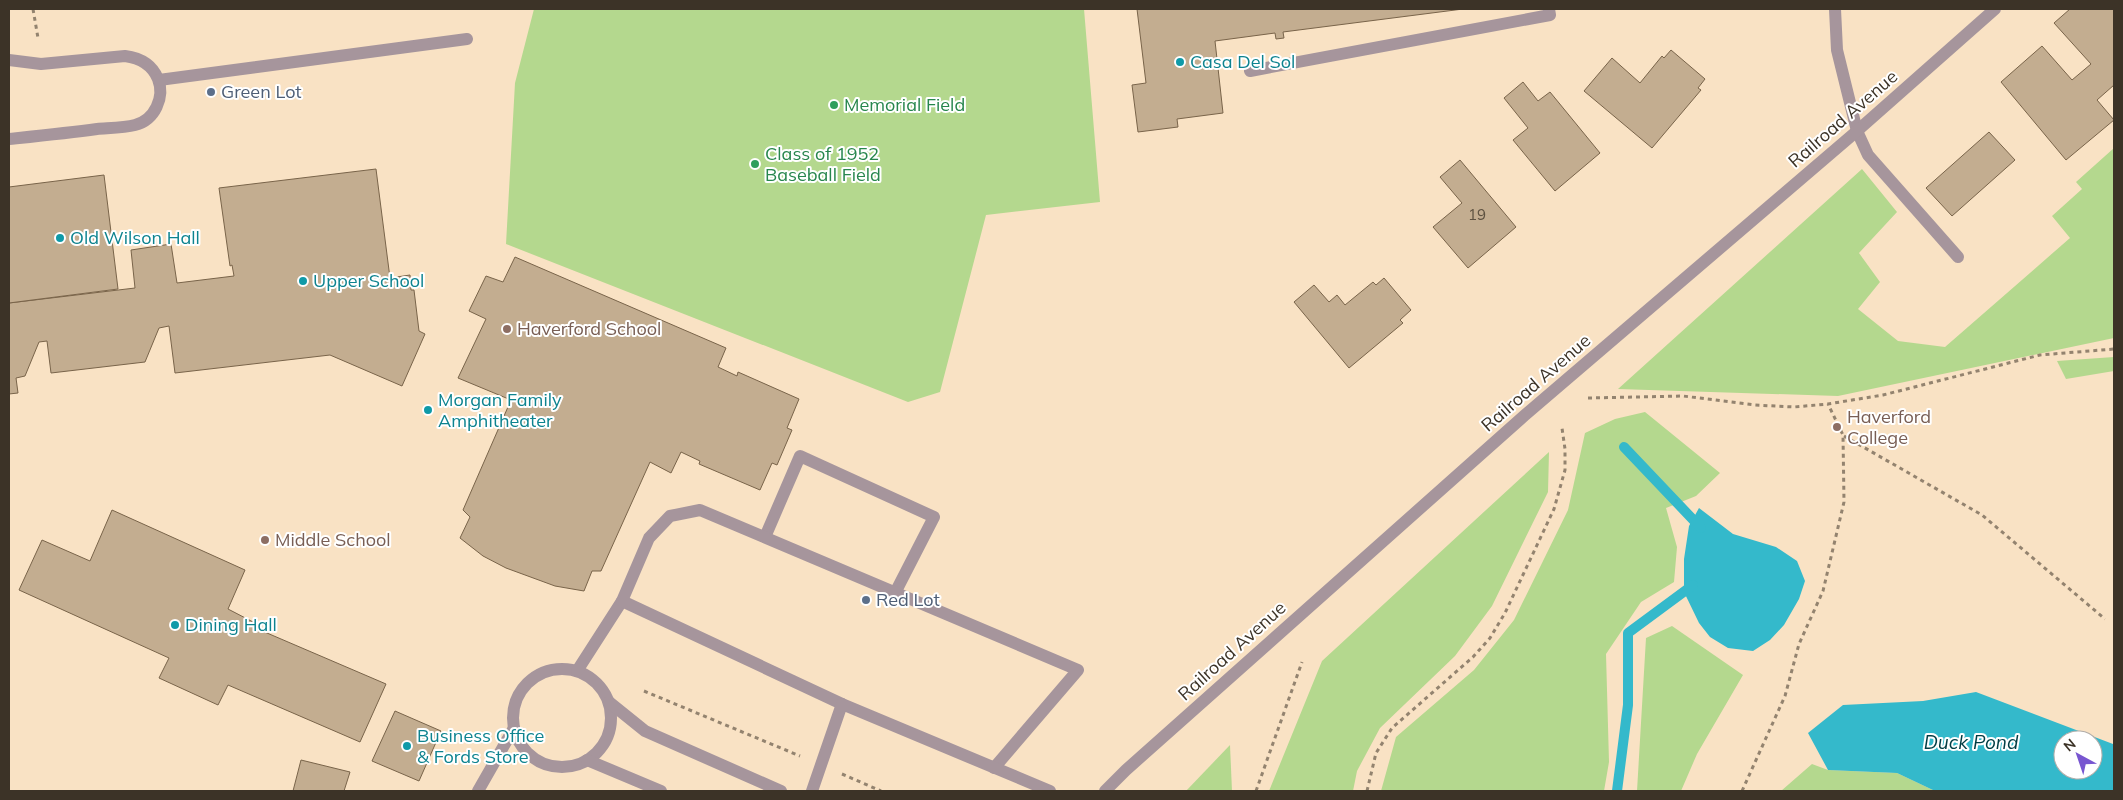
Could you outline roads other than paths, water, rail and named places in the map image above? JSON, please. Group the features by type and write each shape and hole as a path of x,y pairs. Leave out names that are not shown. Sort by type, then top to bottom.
{"street":[{"path":"1250,71 1550,15 1549,9"},
{"path":"1835,9 1837,50 1856,131 1868,154 1958,257"},
{"name":"Railroad Avenue","path":"1105,791 1358,562 1995,9"},
{"path":"159,80 467,39"},
{"path":"9,60 41,64 125,56 136,58 154,71 159,80 159,102 154,112 136,125 9,139"},
{"path":"765,537 800,456 934,517 895,593"},
{"path":"577,671 622,601 649,538 670,516 700,510 1078,670 994,768"},
{"path":"622,601 842,704 1050,791"},
{"path":"609,702 611,719 608,736 600,750 587,760 571,767 554,767 540,762 528,754 518,742 512,713 524,686 535,676 548,671 563,669 577,671 590,678 601,688 609,702 645,731 780,791"},
{"path":"812,791 842,704"},
{"path":"478,791 514,728"},
{"path":"587,760 661,791"}],"water":[{"path":"1699,508 1733,534 1776,547 1797,561 1805,581 1799,599 1784,625 1770,640 1753,651 1728,648 1710,637 1699,623 1684,592 1684,559 1689,526"},
{"name":"Duck Pond","path":"1976,692 2076,730 2053,730 2053,780 2103,780 2103,740 2113,744 2114,791 1935,791 1897,773 1828,770 1808,733 1843,705 1923,701"}],"waterway":[{"path":"1624,447 1701,528"},
{"path":"1617,791 1628,705 1628,633 1693,585"}],"place":[{"name":"Casa Del Sol","path":"1180,62"},
{"name":"Green Lot","path":"211,92"},
{"name":"Memorial Field","path":"834,105"},
{"name":"Class of 1952 Baseball Field","path":"755,164"},
{"name":"Old Wilson Hall","path":"60,238"},
{"name":"Upper School","path":"303,281"},
{"name":"Haverford School","path":"507,329"},
{"name":"Morgan Family Amphitheater","path":"428,410"},
{"name":"Haverford College","path":"1837,427"},
{"name":"Middle School","path":"265,540"},
{"name":"Red Lot","path":"866,600"},
{"name":"Dining Hall","path":"175,625"},
{"name":"Business Office & Fords Store","path":"407,746"}]}
